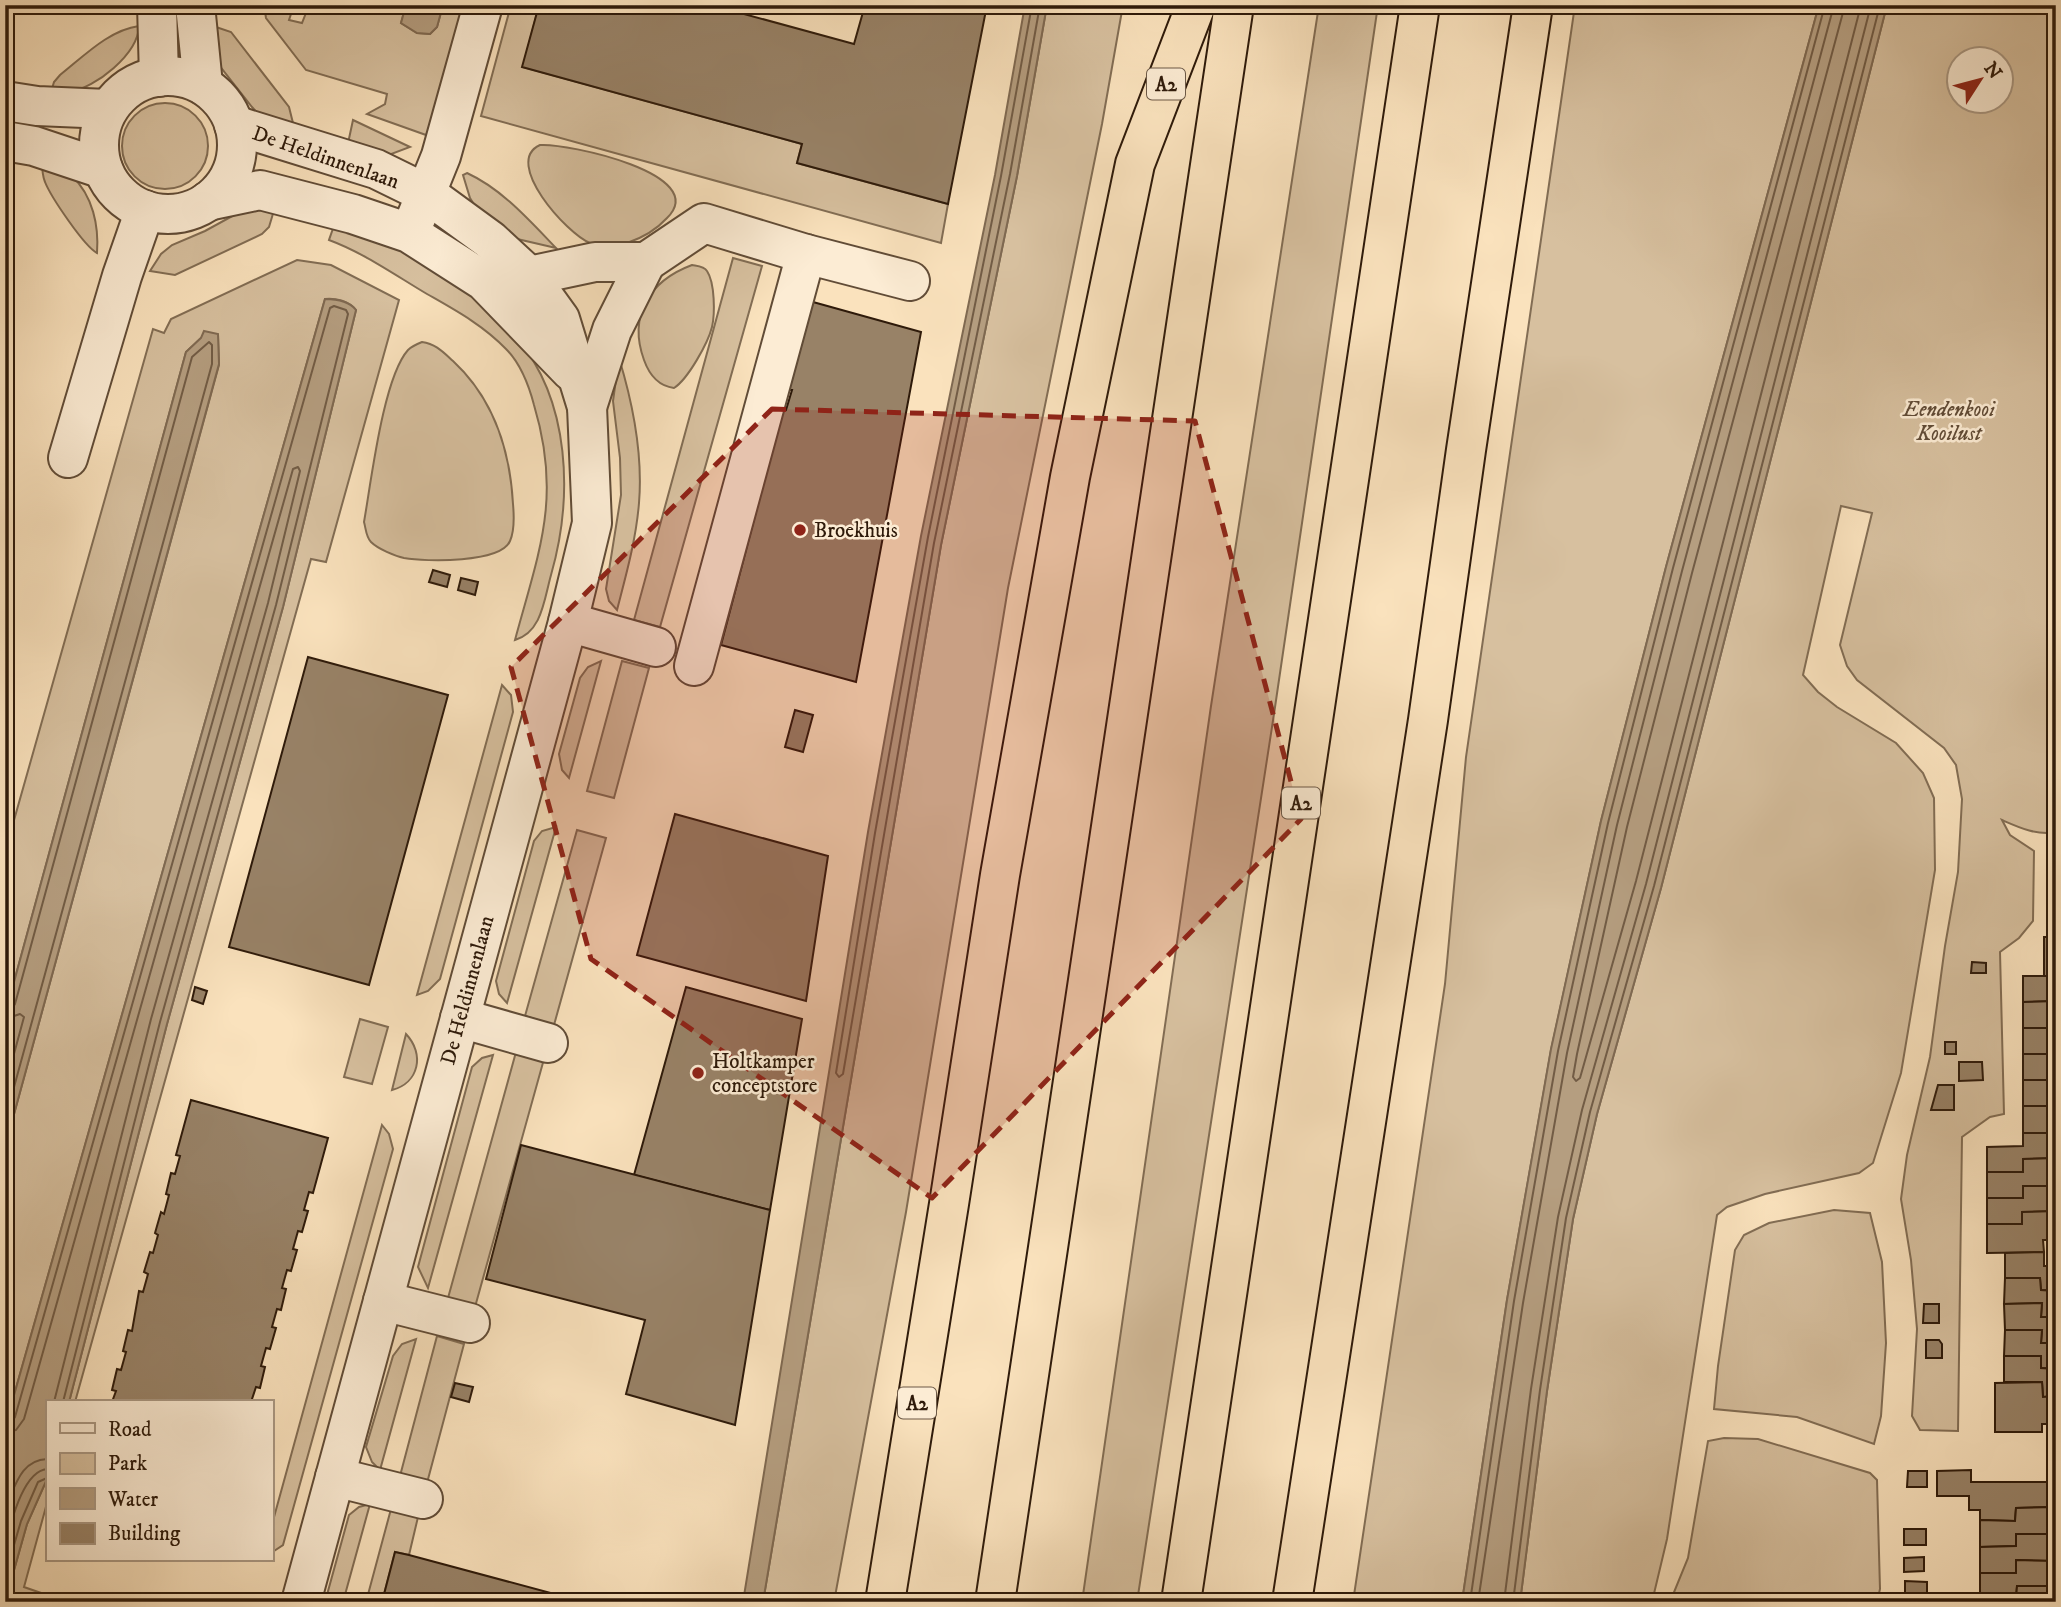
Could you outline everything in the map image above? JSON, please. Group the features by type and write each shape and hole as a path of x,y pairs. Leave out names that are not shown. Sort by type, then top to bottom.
{"highway":[{"name":"A2","path":"884,1602 1000,875 1070,477 1136,164 1196,5"},
{"path":"995,1602 1234,5"},
{"name":"A2","path":"1181,1602 1420,5"},
{"path":"1292,1602 1428,720 1533,5"}],"street":[{"path":"157,5 159,77"},
{"path":"195,5 203,85"},
{"path":"409,233 442,156 483,5"},
{"path":"208,201 224,186 234,167 237,146 234,125 222,103 203,85 182,77 159,77 135,84 115,100 100,128 99,146 103,169 120,194 145,210 167,214 188,211 208,201 260,190 353,214 409,233 484,281 581,391 646,262 704,223 806,254 910,281"},
{"path":"5,101 37,106 108,109"},
{"name":"De Heldinnenlaan","path":"234,125 376,169 427,194 490,240 529,276 560,319 581,391 592,523 568,622 301,1602"},
{"path":"5,141 34,145 103,169"},
{"path":"68,458 122,276 145,210"},
{"path":"694,666 806,254"},
{"path":"529,276 594,262 646,262"},
{"path":"568,622 656,647"},
{"path":"460,1018 548,1043"},
{"path":"383,1301 470,1323"},
{"path":"335,1477 423,1499"}],"highlighted area":[{"path":"772,409 1195,421 1301,819 932,1198 591,959 511,667"}],"green space":[{"path":"264,5 287,5 293,8 289,20 302,23 306,13 316,12 318,5 406,5 401,23 417,33 430,34 437,27 443,5 466,5 430,130 426,135 367,114 385,104 387,94 306,70 266,18"},
{"path":"511,5 539,5 523,67 802,144 797,163 948,204 941,243 481,116"},
{"path":"1047,5 1123,5 1102,124 1008,588 906,1212 834,1602 763,1602 941,545 1017,176"},
{"path":"1319,5 1378,5 1274,714 1137,1602 1082,1602 1211,706"},
{"path":"1575,5 1819,5 1666,567 1601,821 1551,1050 1507,1300 1462,1602 1353,1602 1445,984 1466,757"},
{"name":"Eendenkooi Kooilust","path":"1887,5 2056,5 2056,832 2035,832 2002,820 2010,835 2034,851 2033,921 2019,938 2000,952 2004,1114 1990,1117 1962,1137 1958,1431 1920,1430 1912,1416 1917,1329 1911,1260 1901,1199 1907,1155 1930,1057 1958,872 1962,799 1956,765 1944,748 1857,680 1847,666 1840,645 1872,513 1841,506 1803,675 1837,707 1896,743 1923,773 1934,798 1935,870 1901,1073 1873,1163 1859,1173 1765,1194 1727,1207 1717,1215 1667,1539 1652,1602 1520,1602 1547,1391 1573,1219 1597,1114 1661,888"},
{"path":"139,26 137,37 124,58 103,77 80,89 51,92 60,75 97,45 128,28"},
{"path":"213,26 231,32 289,107 294,127 261,117 252,107 219,65"},
{"path":"165,103 189,110 201,122 208,146 201,170 189,182 165,189 141,182 129,170 122,146 129,122 141,110"},
{"path":"353,120 410,147 386,156 347,148"},
{"path":"540,145 578,149 630,164 654,175 670,188 676,202 663,222 638,239 613,245 590,243 554,213 533,181 529,166 530,154"},
{"path":"42,160 69,174 85,193 96,222 97,253 76,231 54,198 44,179"},
{"path":"467,173 503,196 556,248 513,238 477,209 470,198 463,175"},
{"path":"275,207 269,227 262,234 175,275 150,271 161,254 172,245 236,214"},
{"path":"336,220 400,246 460,280 516,337 534,362 548,390 562,451 563,514 540,614 531,630 515,640 539,551 547,497 542,438 527,383 511,355 478,325 367,258 329,240"},
{"path":"733,258 762,266 660,627 634,620"},
{"path":"297,260 331,265 399,300 326,562 311,559 76,1400 70,1400 167,1024 283,607 356,310 342,301 325,299 5,1427 5,1147 219,365 218,335 201,338 186,352 5,1015 5,852 153,329 164,333 171,319"},
{"path":"692,265 704,268 710,276 714,299 713,321 710,334 697,360 674,388 668,387 655,379 644,360 639,329 641,315 646,302 664,280"},
{"path":"422,342 439,349 467,376 479,391 497,426 508,464 514,513 510,541 504,548 493,553 445,560 404,558 378,547 367,535 364,522 385,406 399,364 408,350"},
{"path":"619,358 636,430 640,485 636,530 617,610 609,601 606,589 621,495 620,458 613,401"},
{"path":"601,661 569,778 562,770 559,754 580,678 588,667"},
{"path":"622,661 649,668 614,798 587,791"},
{"path":"502,685 511,695 513,712 440,979 428,991 417,995"},
{"path":"556,827 507,1003 499,994 496,981 534,841 542,831"},
{"path":"577,830 606,838 554,1025 525,1016"},
{"path":"360,1019 388,1027 372,1084 344,1077"},
{"path":"406,1034 416,1050 416,1067 408,1081 392,1090"},
{"path":"516,1052 544,1059 475,1307 448,1298"},
{"path":"493,1055 428,1288 418,1267 472,1067 482,1058"},
{"path":"382,1125 389,1134 393,1149 283,1545 273,1552 273,1521"},
{"path":"1834,1210 1870,1213 1882,1262 1886,1343 1881,1416 1874,1444 1797,1417 1714,1409 1735,1250 1744,1235 1769,1223"},
{"path":"437,1336 464,1344 427,1483 400,1476"},
{"path":"416,1339 380,1470 372,1462 366,1447 393,1356 402,1344"},
{"path":"1724,1438 1758,1439 1870,1473 1877,1480 1880,1589 1877,1602 1670,1602 1688,1558 1708,1441"},
{"path":"46,1481 46,1507 24,1587 67,1602 5,1602 27,1524"},
{"path":"370,1504 343,1602 325,1602 349,1515 359,1507"},
{"path":"391,1509 418,1517 409,1555 395,1552 382,1602 366,1602"}],"water":[{"path":"406,5 443,5 437,27 430,34 417,33 401,23"},
{"path":"1025,5 1047,5 1017,176 941,545 763,1602 743,1602 868,832 921,536 995,175"},
{"path":"1819,5 1887,5 1661,888 1597,1114 1573,1219 1547,1391 1520,1602 1462,1602 1507,1300 1551,1049 1601,821 1666,567"},
{"path":"325,299 342,301 356,310 283,607 167,1024 70,1400 46,1400 46,1481 27,1524 5,1602 5,1427"},
{"path":"204,331 218,334 219,364 5,1147 5,1015 186,352 201,338"}],"building":[{"path":"539,5 711,5 854,44 865,5 987,5 948,204 797,163 802,144 522,67"},
{"path":"813,302 921,332 856,682 721,645 783,409 786,410 792,390 789,390"},
{"path":"433,570 450,575 447,587 429,582"},
{"path":"461,578 478,582 475,595 458,590"},
{"path":"308,657 448,695 369,985 229,947"},
{"path":"795,710 813,715 803,752 785,747"},
{"path":"675,814 828,856 806,1001 637,955"},
{"path":"2044,937 2056,937 2056,976 2044,976"},
{"path":"1972,962 1986,963 1986,973 1971,973"},
{"path":"2023,976 2056,976 2056,1001 2023,1002"},
{"path":"195,987 207,991 203,1004 192,1000"},
{"path":"686,987 802,1019 770,1210 634,1175"},
{"path":"2056,1001 2056,1028 2023,1028 2023,1002"},
{"path":"2023,1028 2056,1028 2056,1054 2023,1054"},
{"path":"1945,1042 1956,1042 1956,1054 1945,1054"},
{"path":"2023,1054 2056,1054 2056,1080 2023,1080"},
{"path":"1959,1062 1982,1062 1983,1080 1959,1081"},
{"path":"2023,1080 2056,1080 2056,1106 2023,1106"},
{"path":"1938,1085 1954,1085 1954,1110 1931,1110"},
{"path":"191,1100 328,1138 313,1193 309,1192 304,1210 308,1211 302,1232 298,1231 293,1249 297,1250 291,1271 287,1270 282,1288 286,1289 281,1310 277,1309 272,1327 276,1328 270,1349 266,1348 261,1366 265,1367 260,1388 256,1387 252,1400 113,1400 117,1369 121,1370 128,1330 132,1331 139,1291 143,1292 148,1274 144,1272 150,1252 153,1253 161,1212 164,1214 171,1173 175,1174 180,1156 176,1155"},
{"path":"2023,1106 2056,1106 2056,1133 2023,1133"},
{"path":"2023,1133 2056,1133 2056,1158 2023,1159 2023,1172 1987,1172 1987,1147 2023,1146"},
{"path":"521,1145 770,1210 735,1425 626,1394 645,1320 486,1279"},
{"path":"2056,1158 2056,1186 2023,1186 2023,1198 1987,1198 1987,1172 2023,1172 2023,1159"},
{"path":"2023,1186 2056,1186 2056,1211 2022,1212 2022,1224 1987,1224 1987,1198 2023,1198"},
{"path":"2056,1211 2056,1240 2043,1240 2044,1252 1987,1253 1987,1224 2022,1224 2022,1212"},
{"path":"2044,1252 2044,1266 2056,1266 2056,1291 2041,1290 2040,1278 2005,1278 2005,1253"},
{"path":"2005,1278 2040,1278 2041,1290 2056,1291 2056,1317 2041,1317 2042,1303 2004,1304"},
{"path":"2042,1303 2041,1317 2056,1317 2056,1343 2041,1343 2042,1330 2005,1330 2004,1304"},
{"path":"1924,1304 1939,1304 1939,1323 1923,1323"},
{"path":"2005,1330 2042,1330 2041,1343 2056,1343 2056,1369 2041,1368 2041,1356 2004,1356"},
{"path":"1926,1340 1939,1340 1942,1344 1942,1358 1926,1358"},
{"path":"2004,1356 2041,1356 2041,1368 2056,1369 2056,1396 2043,1397 2042,1382 2004,1382"},
{"path":"2042,1382 2043,1397 2056,1396 2056,1424 2042,1424 2042,1432 1995,1432 1995,1383"},
{"path":"455,1383 473,1387 469,1402 451,1397"},
{"path":"1971,1470 1971,1482 2054,1482 2054,1507 2016,1508 2015,1521 1980,1520 1980,1510 1969,1510 1969,1496 1937,1496 1937,1471"},
{"path":"1908,1471 1927,1471 1927,1487 1907,1487"},
{"path":"2054,1507 2054,1534 2016,1534 2016,1546 1980,1547 1980,1520 2015,1521 2016,1508"},
{"path":"1904,1529 1926,1529 1926,1545 1904,1545"},
{"path":"2016,1534 2054,1534 2054,1561 2016,1560 2016,1573 1980,1573 1980,1547 2016,1546"},
{"path":"395,1552 409,1555 584,1602 382,1602"},
{"path":"1924,1557 1924,1571 1904,1572 1904,1558"},
{"path":"2016,1560 2054,1561 2054,1586 2017,1586 2016,1598 1980,1599 1980,1573 2016,1573"},
{"path":"1905,1581 1927,1582 1927,1598 1905,1598"},
{"path":"2017,1586 2054,1586 2054,1602 1980,1602 1980,1599 2016,1598"}],"place":[{"name":"Broekhuis","path":"800,530"},
{"name":"Holtkamper conceptstore","path":"698,1073"}]}
